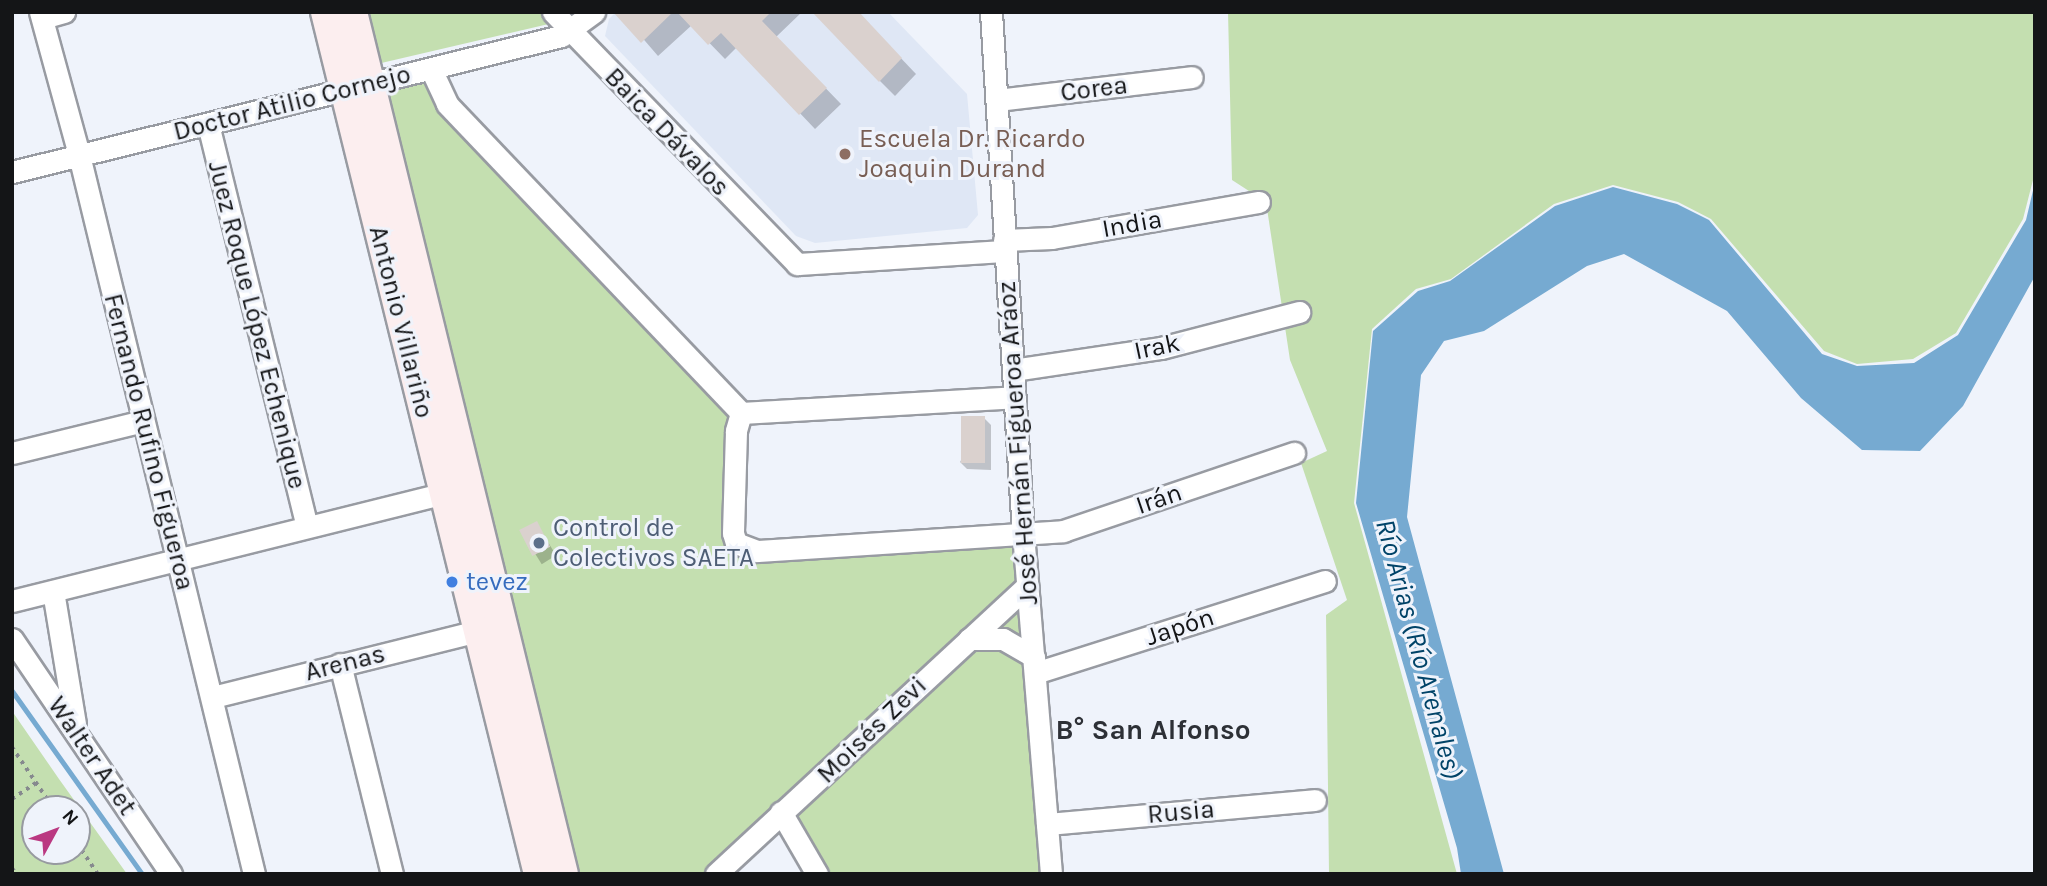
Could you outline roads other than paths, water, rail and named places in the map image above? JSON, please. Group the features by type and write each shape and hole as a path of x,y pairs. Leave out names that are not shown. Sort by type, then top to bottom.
{"street":[{"path":"41,15 64,12"},
{"name":"Antonio Villariño","path":"326,12 357,87 490,628"},
{"name":"Antonio Villariño","path":"352,12 357,87"},
{"name":"Baica Dávalos","path":"553,12 781,251"},
{"path":"571,32 594,12"},
{"name":"José Hernán Figueroa Aráoz","path":"992,12 1023,533 1051,874"},
{"name":"Fernando Rufino Figueroa","path":"41,15 79,155 254,874"},
{"name":"Doctor Atilio Cornejo","path":"12,172 571,32"},
{"path":"431,69 447,104 741,413 1015,397"},
{"name":"Corea","path":"997,100 1192,77"},
{"name":"Juez Roque López Echenique","path":"208,124 307,526"},
{"name":"India","path":"781,251 808,266 1004,246 1259,202"},
{"name":"Irak","path":"1013,370 1161,348 1298,312"},
{"name":"Irán","path":"741,413 736,431 733,533 736,543 746,549 1063,531 1294,453"},
{"path":"13,451 143,421"},
{"path":"12,601 456,491"},
{"name":"Japón","path":"1034,665 1325,581"},
{"name":"Moisés Zevi","path":"716,874 1027,586"},
{"path":"53,591 77,733"},
{"path":"490,628 539,874"},
{"path":"490,628 563,874"},
{"name":"Arenas","path":"213,697 490,628"},
{"name":"Walter Adet","path":"12,639 172,874"},
{"path":"969,639 1003,639 1034,665"},
{"path":"340,664 392,874"},
{"name":"Rusia","path":"1047,824 1315,800"},
{"path":"781,812 817,874"}],"water":[{"name":"Río Arias (Río Arenales)","path":"2035,182 2035,276 1963,406 1920,451 1862,450 1801,398 1727,311 1624,254 1587,266 1484,331 1444,341 1421,375 1407,517 1504,874 1461,874 1457,848 1356,503 1373,331 1418,291 1450,281 1555,206 1613,187 1677,204 1709,220 1822,354 1857,366 1914,363 1958,335 2026,220"}],"waterway":[{"path":"12,691 142,874"}],"place":[{"name":"Escuela Dr. Ricardo Joaquin Durand","path":"845,154"},
{"name":"Control de Colectivos SAETA","path":"539,543"},
{"name":"tevez","path":"452,582"}],"district":[{"name":"B° San Alfonso","path":"1153,730"}]}
